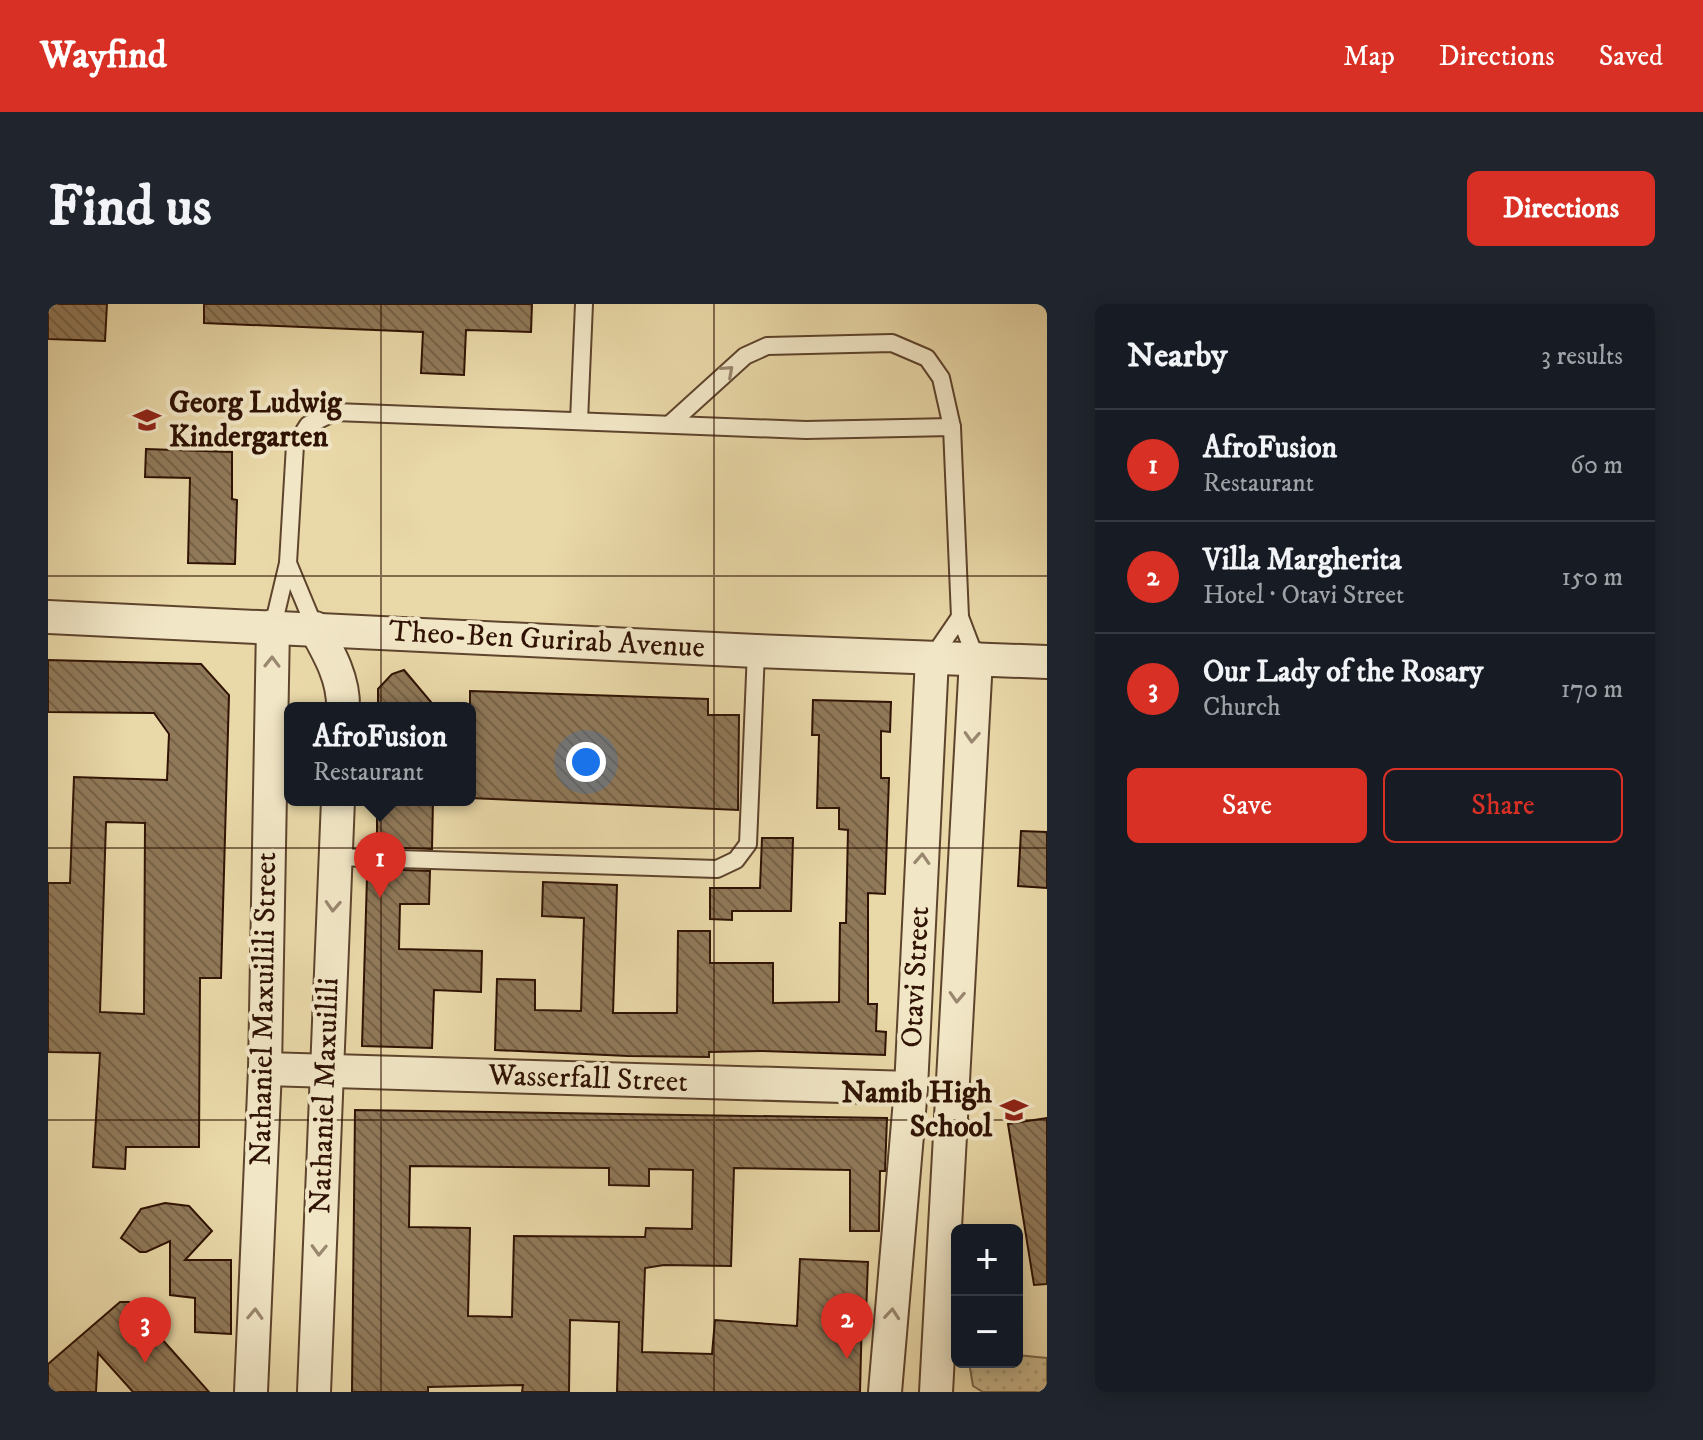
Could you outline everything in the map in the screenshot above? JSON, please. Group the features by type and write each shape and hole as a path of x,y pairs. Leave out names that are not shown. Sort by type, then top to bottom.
{"street":[{"name":"Theo-Ben Gurirab Avenue","path":"48,617 1047,662"},
{"name":"Nathaniel Maxuilili Street","path":"251,1392 265,1069 273,626"},
{"path":"315,628 333,659 343,702"},
{"name":"Otavi Street","path":"885,1392 911,1088 932,658"},
{"name":"Otavi Street","path":"936,1392 976,659"},
{"name":"Nathaniel Maxuilili","path":"314,1392 338,806"},
{"name":"Wasserfall Street","path":"265,1069 911,1088"}],"lane":[{"path":"579,421 584,304"},
{"path":"670,424 745,356 767,346 892,343 927,358 941,378 952,427 960,617 976,659"},
{"path":"273,626 288,563 295,445 308,425 335,412 806,430 952,427"},
{"path":"288,563 315,628"},
{"path":"932,658 960,617"},
{"path":"335,857 717,869 726,865 736,860 748,844 756,651"}],"shaded area":[{"path":"1023,1356 1047,1358 1047,1392 983,1392 973,1386 970,1368 1023,1368"}],"building":[{"path":"48,304 107,304 105,341 48,339"},
{"path":"204,304 532,304 531,332 466,330 464,375 421,373 423,332 204,323"},
{"path":"146,449 232,452 232,499 237,500 235,564 188,563 190,478 145,477"},
{"path":"48,660 201,664 229,695 221,978 200,978 199,1147 126,1147 125,1169 93,1167 100,1053 48,1052 48,883 70,883 74,777 167,780 169,734 154,713 48,712","holes":["106,822 145,823 144,1014 100,1012"]},
{"path":"404,670 431,702 378,702 378,689 392,674"},
{"path":"470,691 708,699 708,715 739,715 738,810 476,798 476,702 470,702"},
{"path":"813,700 891,702 890,732 881,731 881,778 889,778 885,894 868,893 868,1004 877,1004 876,1031 886,1032 885,1055 762,1051 709,1052 709,1057 628,1056 495,1050 497,979 535,980 535,1010 581,1011 584,918 542,916 543,882 617,885 613,1013 677,1013 678,931 710,931 710,963 773,963 773,1003 839,1002 840,923 846,923 848,830 839,829 839,808 817,808 819,735 812,735"},
{"path":"377,806 433,806 432,849 377,847"},
{"path":"1021,831 1047,832 1047,888 1018,886"},
{"path":"762,838 793,838 791,911 732,911 732,920 710,919 710,888 760,888"},
{"path":"376,869 430,871 429,904 400,904 399,949 482,951 481,992 434,990 432,1048 362,1046 367,877 376,877"},
{"path":"355,1110 887,1118 885,1171 880,1171 879,1231 850,1231 850,1170 734,1168 731,1266 664,1265 645,1268 642,1352 712,1354 715,1320 797,1326 800,1259 868,1262 866,1314 862,1314 860,1392 617,1392 619,1322 570,1320 569,1392 522,1392 523,1385 428,1387 428,1392 352,1392","holes":["410,1166 609,1168 609,1185 649,1186 649,1169 693,1170 692,1229 646,1228 645,1237 514,1236 512,1317 468,1316 470,1228 409,1227"]},
{"path":"1047,1118 1047,1284 1034,1285 1008,1124"},
{"path":"165,1203 189,1206 212,1231 185,1260 231,1260 231,1334 195,1332 195,1298 170,1295 170,1241 140,1252 121,1238 141,1209"},
{"path":"120,1302 129,1302 209,1392 133,1392 98,1353 96,1392 48,1392 48,1364"}],"place":[{"name":"Georg Ludwig Kindergarten","path":"147,420"},
{"name":"AfroFusion","path":"380,898"},
{"name":"Namib High School","path":"1014,1110"},
{"name":"Villa Margherita","path":"847,1359"},
{"name":"Our Lady of the Rosary","path":"145,1363"}]}
